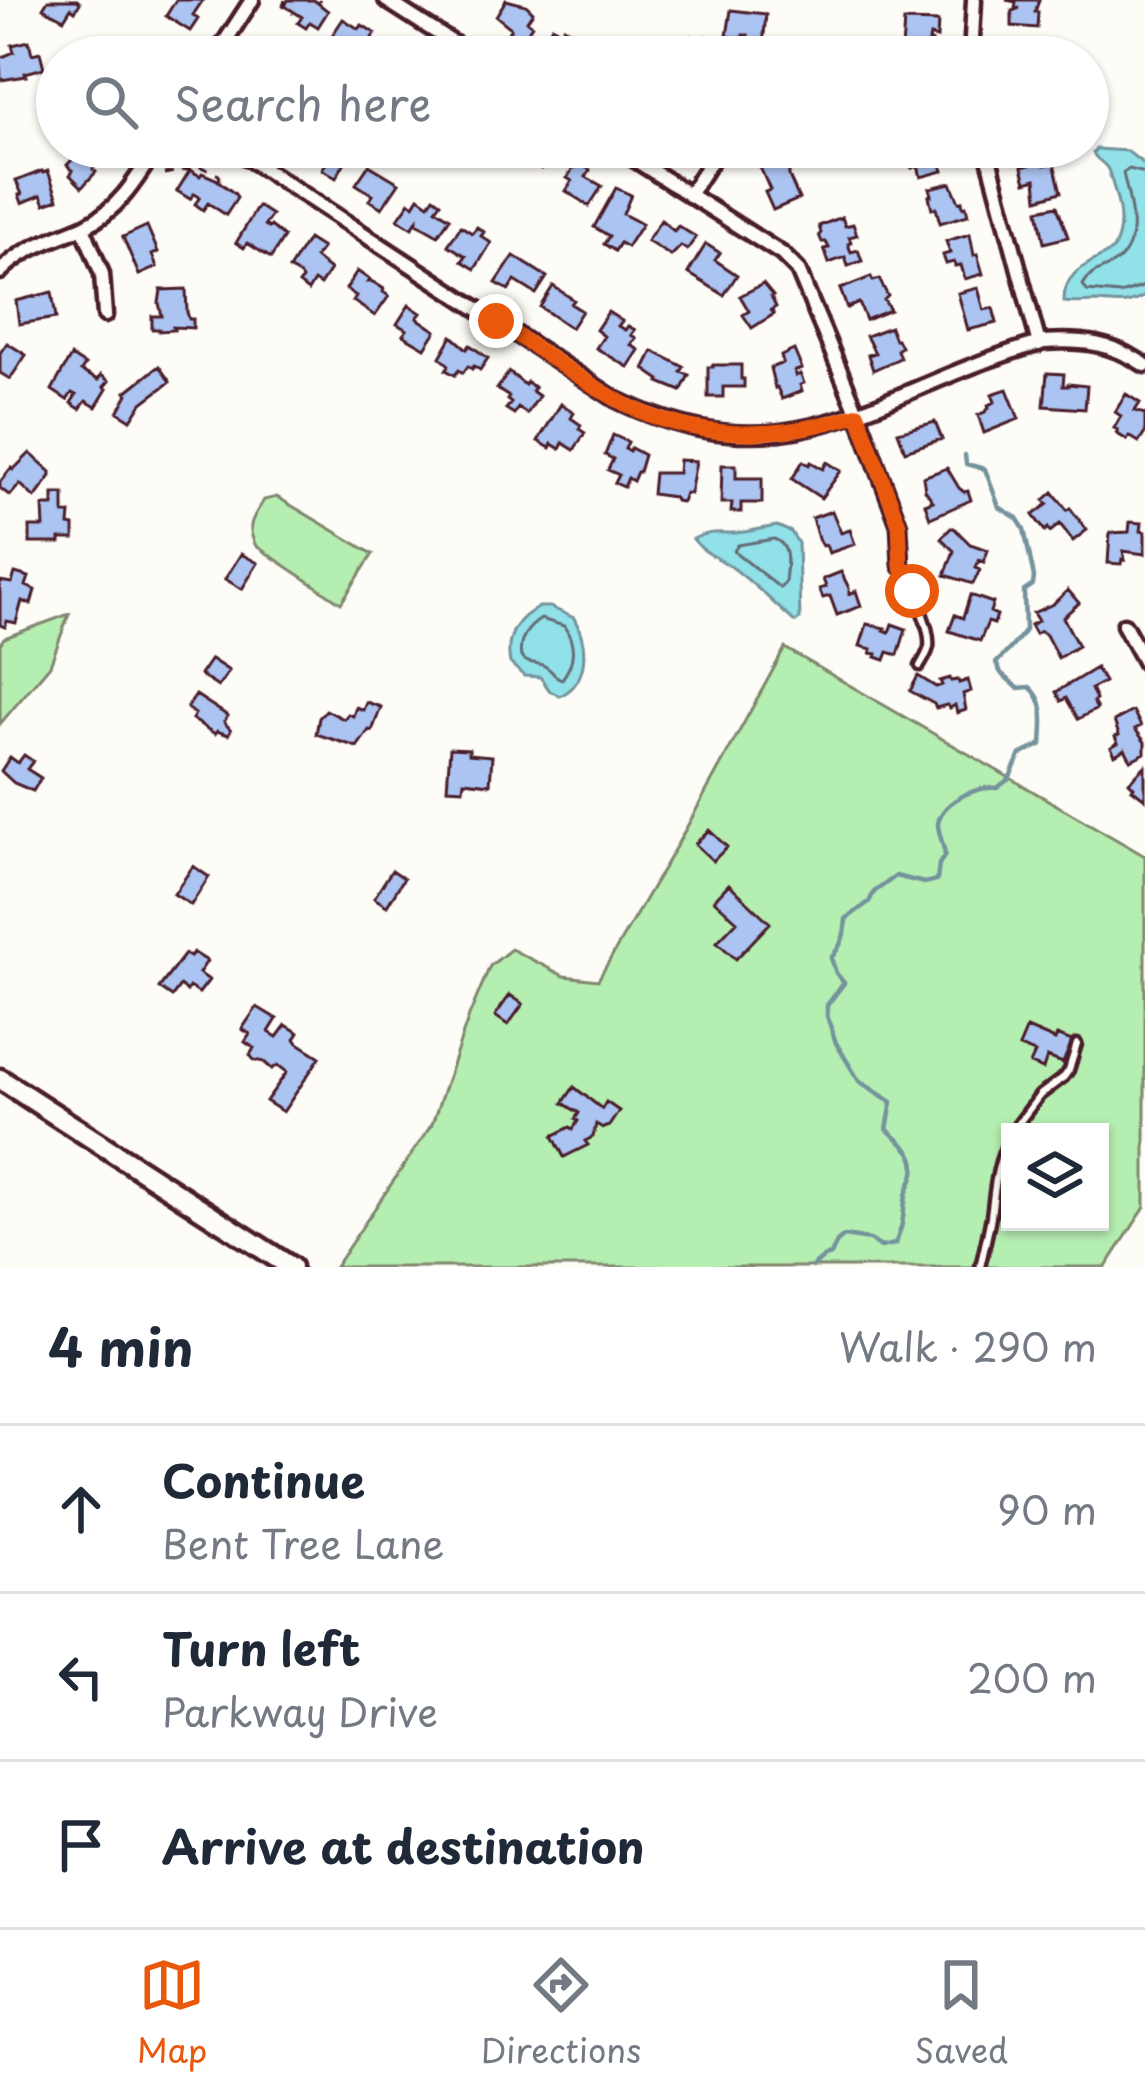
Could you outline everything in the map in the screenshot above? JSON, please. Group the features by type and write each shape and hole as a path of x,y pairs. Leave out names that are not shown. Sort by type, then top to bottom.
{"main road":[{"path":"0,1079 291,1267"}],"street":[{"path":"229,36 252,0"},
{"path":"386,0 442,36"},
{"path":"972,36 974,0"},
{"path":"0,272 35,245 83,226 113,207 143,168"},
{"path":"263,168 615,399 683,426 735,434 799,430 858,414 1039,344 1075,339 1120,350 1145,364"},
{"path":"647,168 782,254 798,270 899,524 901,566"},
{"path":"689,195 706,168"},
{"path":"992,168 1039,344"},
{"path":"83,226 102,274 105,315"},
{"path":"1124,625 1145,663"}],"lane":[{"path":"901,566 930,643 920,666"},
{"path":"1019,1123 1040,1095 1069,1070 1077,1044"},
{"path":"980,1267 992,1212 993,1181 1001,1160"}],"path":[{"path":"285,0 283,6 293,14"},
{"path":"164,174 192,168"},
{"path":"205,168 219,175 220,181"}],"green space":[{"path":"277,497 373,554 341,603 256,546 251,532 254,517 264,500"},
{"path":"69,614 50,665 0,724 0,644 4,638"},
{"path":"785,648 1145,856 1145,1207 1106,1267 335,1267 432,1124 490,966 511,949 564,976 598,980"}],"water":[{"path":"1109,150 1127,151 1145,165 1145,296 1126,303 1064,302 1073,275 1113,250 1117,240 1119,211 1108,169"},
{"path":"777,526 791,532 798,543 800,619 795,622 693,539"},
{"path":"539,607 574,618 582,639 581,672 560,696 540,677 524,676 510,663 514,630"}],"building":[{"path":"48,0 80,3 64,19 43,8"},
{"path":"176,0 203,0 190,31 166,16"},
{"path":"288,0 314,0 328,11 318,27 310,22 306,28 298,23 302,17 285,6"},
{"path":"506,0 533,12 525,36 506,36 511,28 496,16"},
{"path":"1006,0 1039,0 1037,28 1012,26 1012,11 1020,8"},
{"path":"731,10 766,14 764,36 727,36"},
{"path":"343,19 375,33 373,36 332,36"},
{"path":"904,21 938,22 937,36 903,36"},
{"path":"552,26 574,33 572,36 546,36"},
{"path":"29,41 32,54 36,53 36,70 1,80 0,58 14,52 12,45"},
{"path":"70,168 94,168 96,172 82,187 70,175"},
{"path":"323,168 342,168 336,178"},
{"path":"367,168 399,183 382,208 356,184"},
{"path":"573,168 587,168 586,177 602,186 589,206 566,191 572,181 567,178"},
{"path":"760,168 786,168 799,199 773,210 765,192 770,190"},
{"path":"919,168 942,168 943,171 921,177"},
{"path":"1022,168 1055,168 1061,192 1038,199 1036,179 1026,182"},
{"path":"190,170 216,179 235,194 226,215 208,203 203,210 195,204 200,197 194,194 190,199 177,191"},
{"path":"48,171 58,199 45,204 41,195 22,203 16,181"},
{"path":"951,183 968,215 940,223 936,208 932,209 930,188"},
{"path":"616,188 631,195 623,214 642,224 627,247 620,243 615,251 604,244 609,236 594,227"},
{"path":"419,197 429,204 434,197 441,202 436,209 450,218 438,235 417,220 412,228 398,219"},
{"path":"258,206 272,215 265,225 284,237 271,258 247,243 244,248 236,243"},
{"path":"1057,206 1068,237 1044,243 1038,210"},
{"path":"842,217 845,226 853,224 857,235 849,237 848,244 851,252 858,250 862,261 848,266 845,257 829,263 824,249 829,248 819,235 819,226"},
{"path":"661,220 674,231 678,226 696,237 687,250 681,246 671,256 647,241"},
{"path":"147,226 158,252 152,255 157,267 139,275 123,237"},
{"path":"461,226 472,233 477,227 491,243 475,269 462,261 466,256 448,245"},
{"path":"970,234 983,274 965,279 961,265 946,264 943,255 950,253 946,241"},
{"path":"308,239 322,248 315,258 330,270 320,285 314,281 308,291 299,284 300,276 289,269"},
{"path":"706,244 720,253 715,260 737,275 724,295 688,273"},
{"path":"514,256 547,277 536,294 515,281 509,290 496,283"},
{"path":"357,271 389,296 375,316 353,301 356,296 346,289"},
{"path":"871,277 879,279 890,310 866,320 859,303 847,308 840,289"},
{"path":"763,284 776,307 771,310 774,314 752,328 743,315 749,311 740,296"},
{"path":"553,286 582,311 571,328 540,307"},
{"path":"978,288 984,310 993,308 997,323 968,330 958,293"},
{"path":"186,289 193,328 152,329 152,316 162,316 161,290"},
{"path":"52,292 56,318 19,324 16,301"},
{"path":"409,305 421,313 417,318 436,331 425,348 403,335 407,330 397,324"},
{"path":"608,312 622,321 618,326 635,330 631,345 639,350 628,367 596,348 604,336 596,330"},
{"path":"890,327 901,347 897,350 900,358 873,370 868,355 875,353 866,336"},
{"path":"452,336 488,358 480,370 468,366 455,375 446,370 449,365 440,357"},
{"path":"7,343 26,355 10,379 0,373 0,353"},
{"path":"794,350 802,369 795,371 796,376 800,374 804,383 802,391 782,399 770,368 783,363 781,356"},
{"path":"653,351 684,367 681,372 689,375 681,391 644,369"},
{"path":"71,356 85,365 81,371 109,381 96,407 86,401 80,409 71,403 76,395 72,393 67,400 52,390"},
{"path":"741,365 744,387 723,387 723,397 708,397 708,367"},
{"path":"159,366 170,382 142,403 131,420 118,412 126,392"},
{"path":"509,372 535,388 532,391 539,396 527,414 518,408 514,414 506,409 509,397 497,389"},
{"path":"1047,373 1064,374 1063,386 1087,386 1085,409 1044,406"},
{"path":"1007,389 1019,419 984,433 978,415 995,402 992,394"},
{"path":"1126,394 1140,403 1135,411 1145,414 1145,433 1139,442 1129,436 1127,440 1114,428 1121,416 1115,412"},
{"path":"561,404 574,413 571,418 585,433 574,450 563,443 560,449 538,441"},
{"path":"935,422 942,439 905,451 898,432"},
{"path":"613,435 628,442 625,449 644,455 639,472 624,487 615,483 619,475 608,470 613,459 605,455"},
{"path":"30,453 51,476 35,498 20,484 10,496 0,482"},
{"path":"679,460 696,461 690,494 685,493 682,502 652,494 654,473 678,473"},
{"path":"803,461 823,469 827,462 841,471 821,498 792,479"},
{"path":"722,465 736,465 736,478 762,478 762,503 741,503 741,512 731,512 732,503 721,503"},
{"path":"947,468 971,500 930,518 925,504 933,501 923,477"},
{"path":"1053,492 1087,530 1073,541 1060,524 1045,531 1033,515 1048,504 1044,500"},
{"path":"53,494 64,494 64,514 70,514 74,539 30,543 30,527 44,527 43,506 53,506"},
{"path":"832,511 841,533 850,530 855,544 829,553 818,539 812,518"},
{"path":"1130,522 1142,523 1145,554 1123,551 1121,564 1108,563 1110,533 1129,532"},
{"path":"951,528 970,544 988,550 984,562 979,560 973,584 945,575 954,551 941,538"},
{"path":"241,554 258,563 242,589 225,579"},
{"path":"841,572 849,594 856,591 861,606 837,615 830,596 823,598 819,589 826,587 823,579"},
{"path":"15,573 29,577 26,586 35,590 31,604 22,601 16,623 7,621 5,627 0,625 0,581 12,583"},
{"path":"1068,590 1079,603 1063,617 1078,646 1058,658 1046,635 1035,634 1030,625 1038,621 1033,613"},
{"path":"970,595 993,603 990,612 997,615 994,624 988,622 980,641 949,631 955,615 963,618"},
{"path":"867,624 889,632 892,624 906,629 898,655 888,652 885,660 860,646"},
{"path":"211,659 229,671 218,687 200,675"},
{"path":"1096,668 1104,682 1091,689 1097,709 1078,719 1066,698 1061,701 1056,692"},
{"path":"918,676 936,687 950,678 959,683 968,680 971,691 963,694 966,710 957,713 955,705 936,708 910,691"},
{"path":"196,695 228,716 224,722 231,730 228,735 215,734 192,719 195,714 187,708"},
{"path":"366,702 381,707 372,731 357,747 316,734 326,710 344,719 353,716 356,707 363,710"},
{"path":"1133,711 1145,753 1131,760 1125,749 1115,755 1111,747 1118,743 1115,737 1119,735 1114,721"},
{"path":"450,748 492,756 490,784 464,781 463,789 447,788"},
{"path":"24,755 33,761 27,769 41,778 33,791 1,771 10,757 18,763"},
{"path":"1145,766 1145,799 1129,782"},
{"path":"709,830 727,847 713,861 695,844"},
{"path":"193,866 209,877 191,905 174,894"},
{"path":"392,870 404,878 387,906 374,898"},
{"path":"729,884 770,923 736,959 717,942 737,921 714,900"},
{"path":"193,952 207,961 199,973 209,980 199,993 180,986 172,997 159,988 185,954 190,957"},
{"path":"510,995 523,1004 508,1025 495,1016"},
{"path":"257,1007 277,1019 269,1032 277,1037 286,1025 299,1033 298,1043 320,1057 283,1112 266,1101 287,1072 254,1060 250,1055 254,1048 245,1042 250,1034 242,1029"},
{"path":"1027,1028 1055,1040 1057,1035 1072,1041 1063,1063 1047,1057 1043,1069 1030,1064 1035,1053 1019,1047"},
{"path":"574,1087 602,1109 606,1102 619,1111 609,1126 596,1124 593,1137 585,1141 588,1145 564,1157 553,1136 573,1129 578,1121 579,1113 563,1103"}],"waterway":[{"path":"812,1267 831,1255 844,1236 881,1247 895,1244 915,1169 908,1150 887,1129 892,1102 859,1081 836,1043 827,1016 827,1005 844,983 831,958 842,940 846,919 896,876 924,883 937,880 945,855 938,824 946,808 970,792 997,788 1009,779 1020,755 1042,744 1039,699 1030,687 1018,688 996,663 1025,630 1024,591 1033,585 1034,577 1024,529 1017,518 999,507 985,469 966,464 965,455"}],"route":[{"path":"496,321 615,399 683,426 765,434 825,425 858,414 899,524 901,566 912,591"}]}
